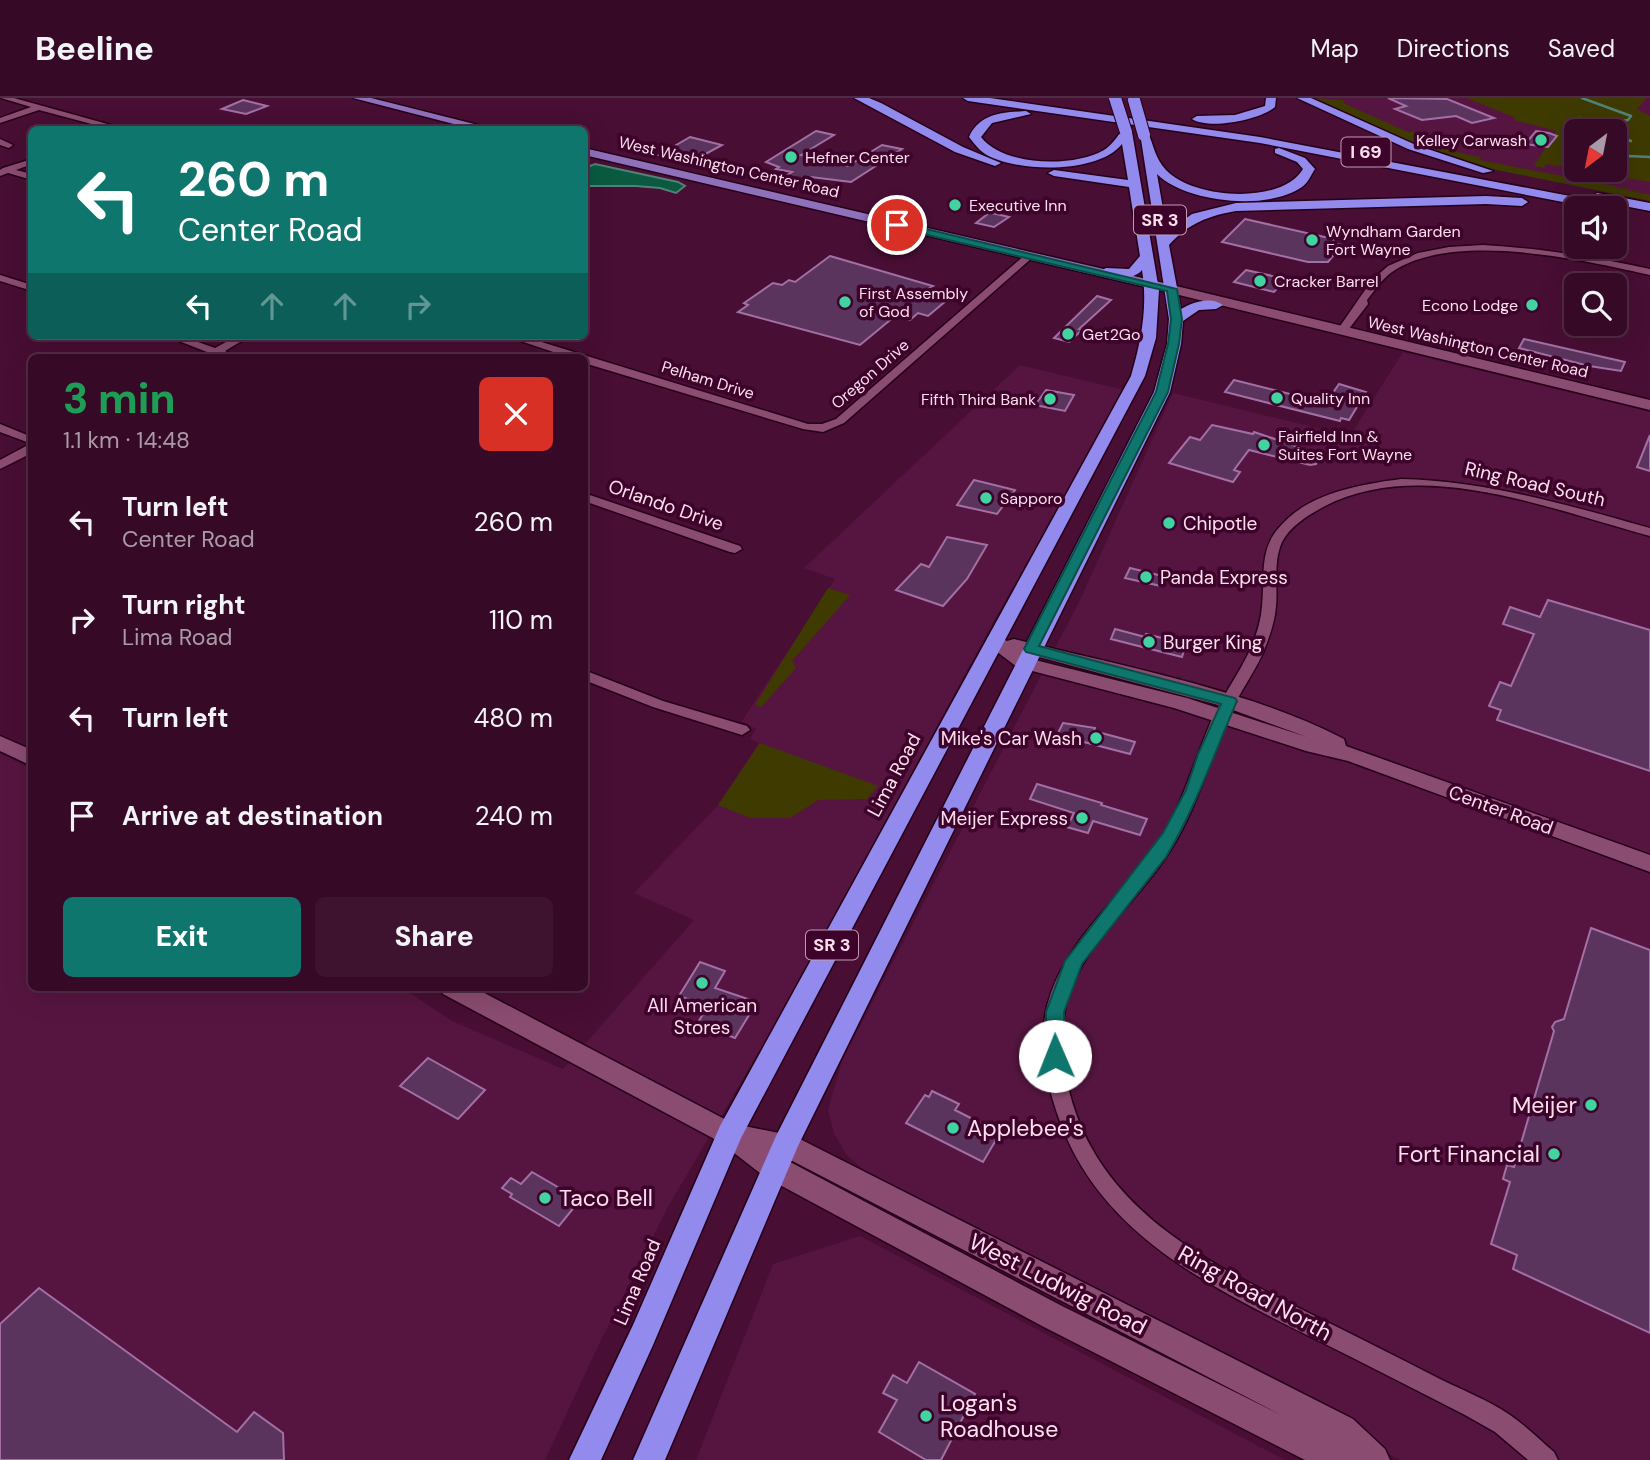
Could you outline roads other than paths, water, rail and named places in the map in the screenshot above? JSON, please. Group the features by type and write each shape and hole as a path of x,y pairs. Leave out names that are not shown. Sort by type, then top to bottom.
{"highway":[{"path":"859,98 903,115 950,146 974,157 1020,168 1134,184"},
{"name":"I 69","path":"968,98 1213,132 1564,200"},
{"name":"I 69","path":"1026,98 1294,138 1567,191 1646,212"},
{"path":"1032,98 1044,100"},
{"name":"Lima Road","path":"585,1460 643,1335 729,1134 1138,376 1149,338 1152,287 1126,133 1115,98"},
{"path":"1164,117 1219,120 1245,117 1270,107 1271,98"},
{"path":"1302,98 1443,158 1567,191"},
{"path":"1133,99 1149,151 1163,174 1201,192 1258,198 1286,192 1307,179 1308,169 1301,160 1213,132"},
{"path":"1106,116 1006,115 989,120 978,127 975,137 978,145 992,153 1013,160 1040,164 1076,163 1094,159 1110,152 1126,133"},
{"name":"SR 3","path":"649,1460 780,1156 1162,392 1177,319 1149,151"},
{"path":"1165,242 1180,225 1200,213 1236,207 1486,200 1564,206"},
{"path":"1627,211 1646,212"},
{"path":"1107,272 1133,273 1147,256"},
{"path":"1177,319 1196,306 1216,305"}],"main road":[{"path":"358,98 476,126"},
{"name":"West Washington Center Road","path":"588,153 1028,257 1043,257 1107,272 1152,287"},
{"name":"West Washington Center Road","path":"1028,257 1037,262 1286,316 1299,322"},
{"name":"West Washington Center Road","path":"1172,292 1282,321 1299,322 1650,405"},
{"name":"Center Road","path":"995,641 1028,656 1226,708 1313,746 1353,755 1650,864"},
{"path":"0,743 28,757"},
{"name":"West Ludwig Road","path":"460,991 729,1134 780,1156 1342,1430 1374,1460"},
{"name":"West Ludwig Road","path":"780,1156 1052,1316 1338,1460"}],"street":[{"path":"5,98 108,126"},
{"path":"0,121 39,107"},
{"path":"3,171 28,162"},
{"path":"3,171 28,176"},
{"path":"1336,331 1363,304 1362,300 1389,269 1413,258 1440,252 1550,252 1650,272"},
{"name":"Oregon Drive","path":"823,428 840,421 1028,257"},
{"path":"0,278 28,287"},
{"path":"184,340 224,354"},
{"path":"210,354 237,340"},
{"path":"524,340 569,354"},
{"name":"Pelham Drive","path":"588,360 807,427 823,428"},
{"path":"0,428 28,439"},
{"path":"0,465 28,450"},
{"name":"Ring Road South","path":"1226,708 1265,631 1271,560 1280,534 1331,498 1374,486 1441,483 1497,491 1650,532"},
{"name":"Orlando Drive","path":"588,497 734,549"},
{"path":"588,676 658,704 742,730"},
{"name":"Ring Road North","path":"1226,708 1194,790 1171,835 1074,961 1061,989 1055,1012 1055,1056 1063,1104 1071,1125 1094,1170 1126,1206 1163,1241 1194,1265 1473,1407 1503,1424 1546,1460"}],"waterway":[{"path":"1582,98 1631,116 1628,120"},
{"path":"1580,119 1592,119"},
{"path":"1628,156 1650,157"}],"place":[{"name":"Kelley Carwash","path":"1541,140"},
{"name":"Hefner Center","path":"791,157"},
{"name":"Executive Inn","path":"955,205"},
{"name":"Wyndham Garden Fort Wayne","path":"1312,240"},
{"name":"Cracker Barrel","path":"1260,281"},
{"name":"First Assembly of God","path":"845,302"},
{"name":"Econo Lodge","path":"1532,305"},
{"name":"Get2Go","path":"1068,334"},
{"name":"Quality Inn","path":"1277,398"},
{"name":"Fifth Third Bank","path":"1050,399"},
{"name":"Fairfield Inn & Suites Fort Wayne","path":"1264,445"},
{"name":"Sapporo","path":"986,498"},
{"name":"Chipotle","path":"1169,523"},
{"name":"Panda Express","path":"1146,577"},
{"name":"Burger King","path":"1149,642"},
{"name":"Mike's Car Wash","path":"1096,738"},
{"name":"Meijer Express","path":"1082,818"},
{"name":"All American Stores","path":"702,983"},
{"name":"Meijer","path":"1591,1105"},
{"name":"Applebee's","path":"953,1128"},
{"name":"Fort Financial","path":"1554,1154"},
{"name":"Taco Bell","path":"545,1198"},
{"name":"Logan's Roadhouse","path":"926,1416"}]}
